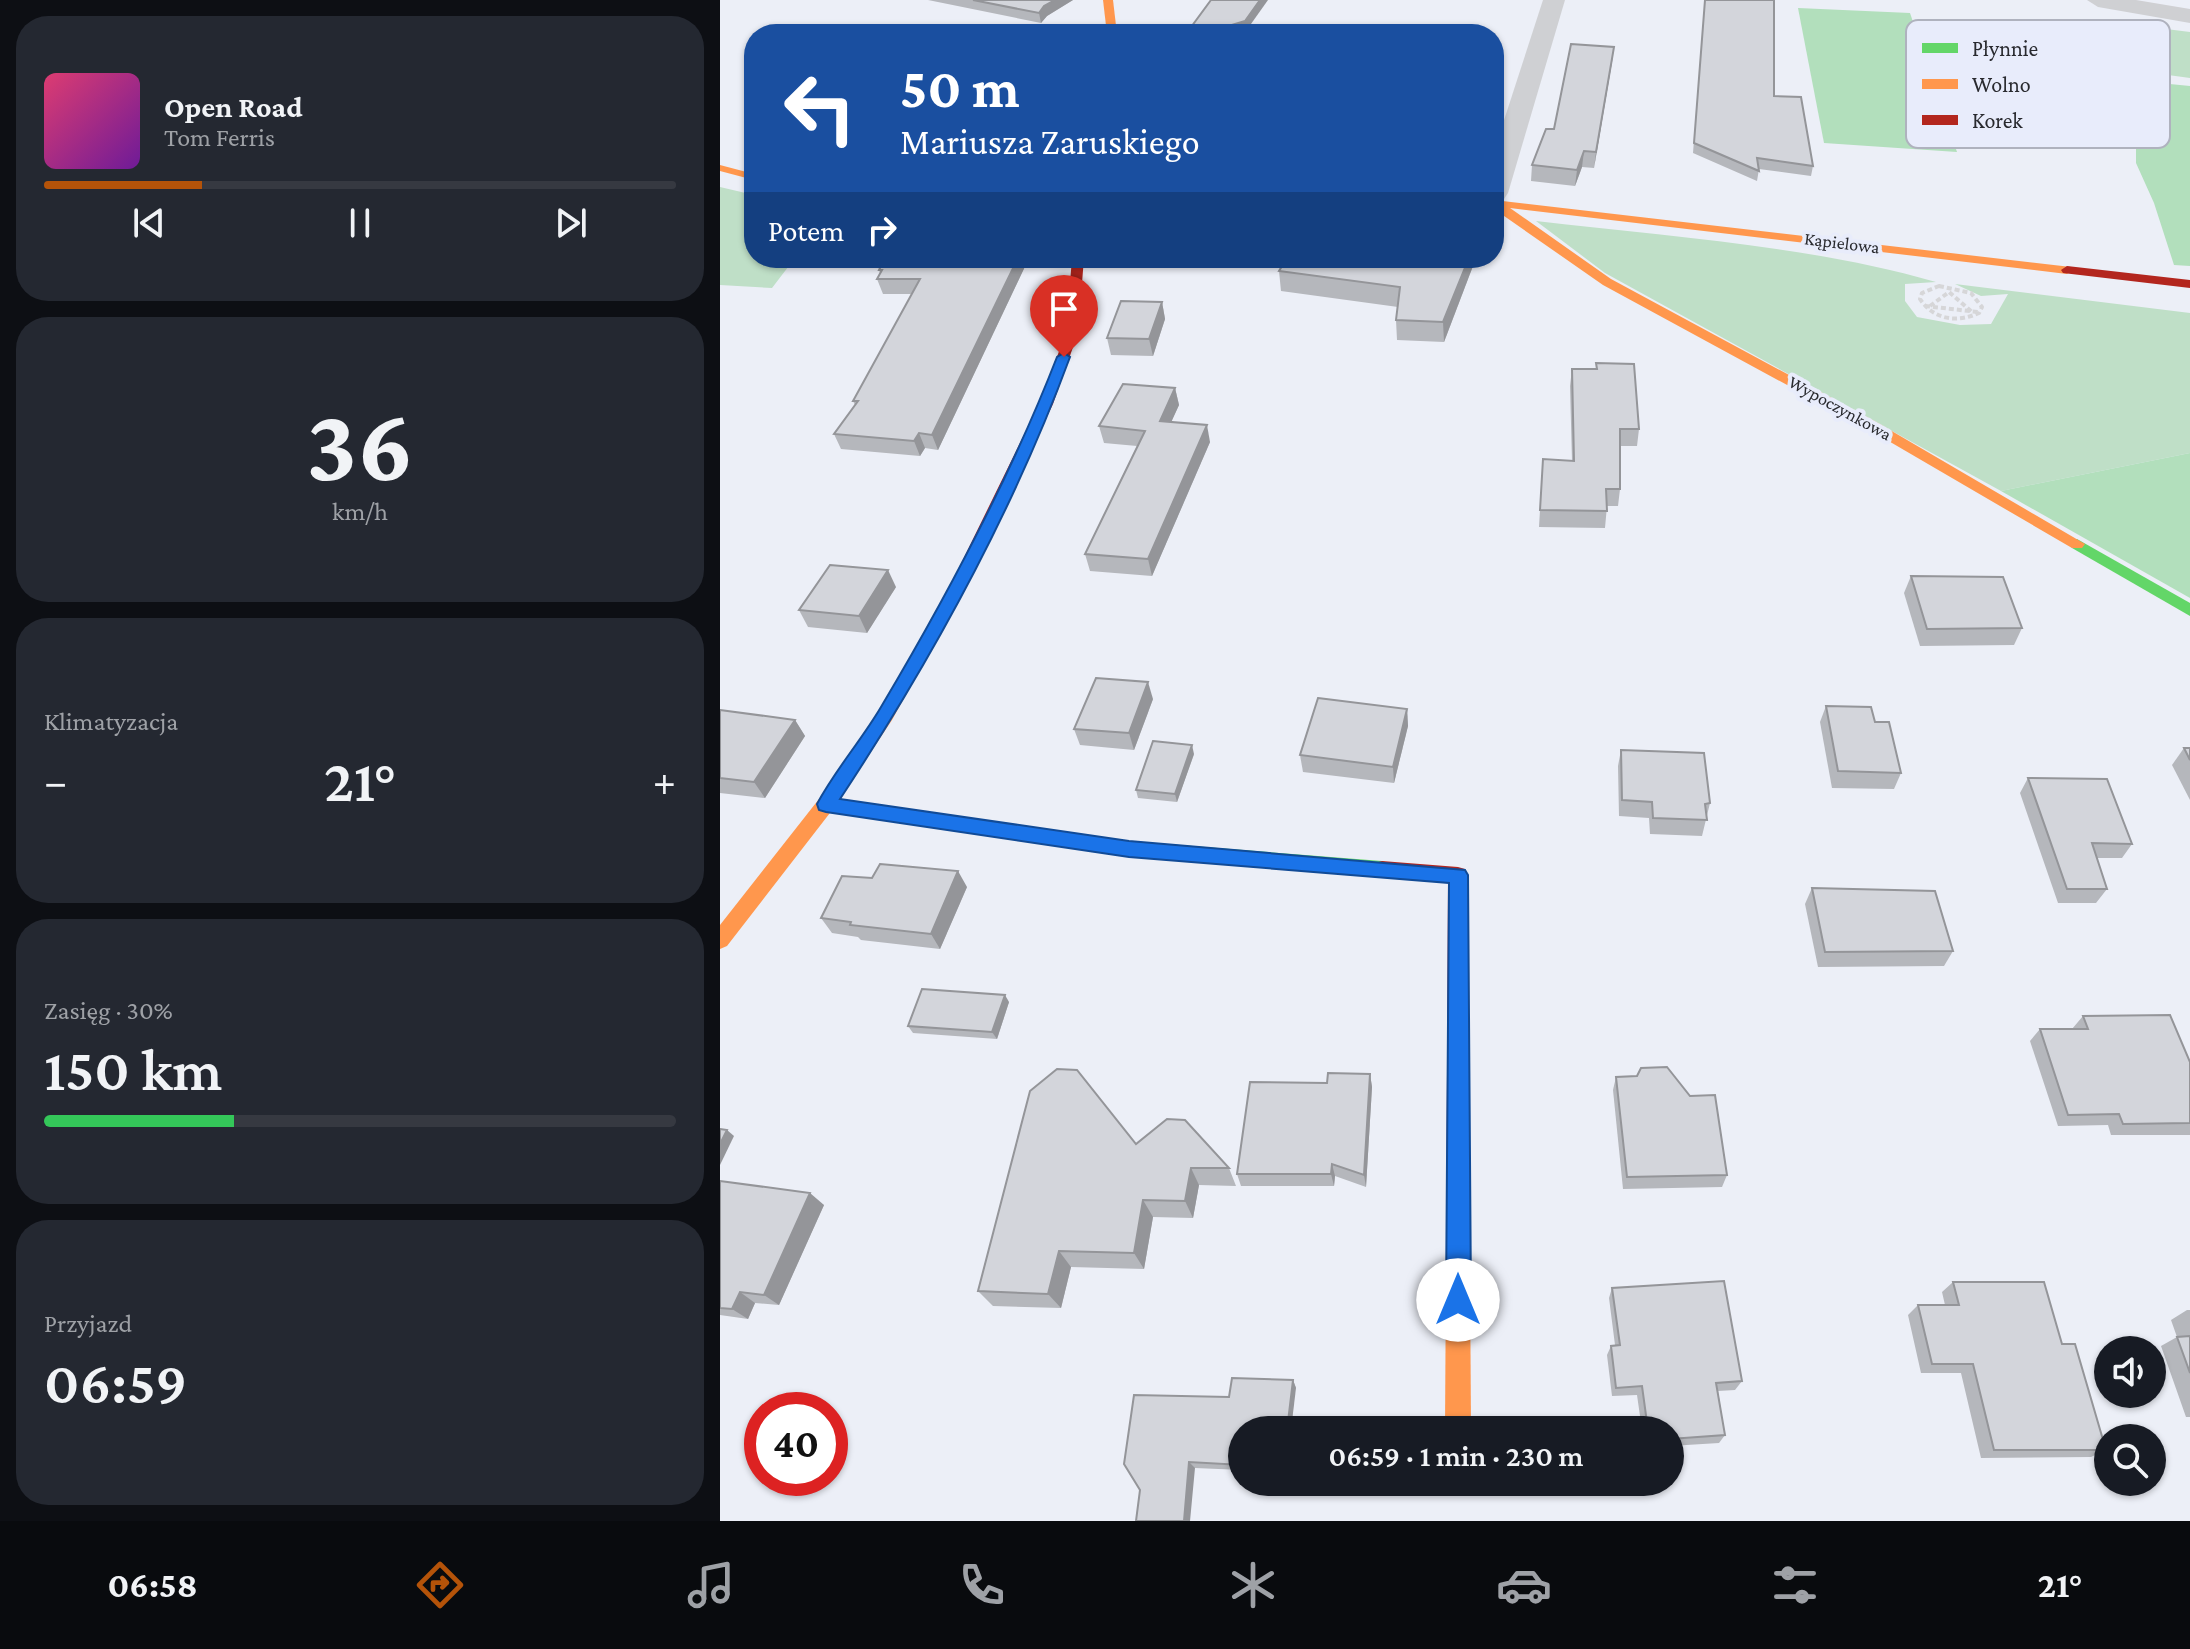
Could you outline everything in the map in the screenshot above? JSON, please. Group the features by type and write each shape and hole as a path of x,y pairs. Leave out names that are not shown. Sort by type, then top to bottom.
{"street":[{"path":"1108,0 1111,24"},
{"path":"1504,161 1554,0"},
{"path":"2098,0 2190,16"},
{"path":"720,168 744,174"},
{"name":"Kąpielowa","path":"1504,205 2190,284"},
{"name":"Wypoczynkowa","path":"1504,209 1607,282 1873,426 2190,610"},
{"path":"720,940 826,804 886,715 957,588 1046,404 1072,333 1077,268"},
{"path":"826,804 1129,849 1458,875 1458,1416"}],"path":[{"path":"1950,287 1974,295 1981,301 1979,312 1972,317 1952,318 1927,307 1920,299 1922,293 1929,289 1950,287"},
{"path":"1927,307 1949,292 1972,312"},
{"path":"1927,307 1979,312"}],"green space":[{"path":"1798,8 1910,13 1912,20 1906,20 1906,148 1956,148 1957,152 1824,143"},
{"path":"2170,30 2190,32 2190,78 2170,75"},
{"path":"2170,84 2190,86 2190,266 2174,265 2154,203 2136,163 2136,148 2170,148"},
{"path":"720,187 744,193 744,268 787,268 772,288 720,285"},
{"path":"1536,221 1738,244 1887,269 1936,282 1905,284 1905,301 1917,317 1960,325 1991,324 2008,294 1981,296 1955,284 2190,313 2190,453 2001,491 1605,273"},
{"path":"2190,453 2190,598 2001,491"}],"building":[{"path":"973,0 1055,0 1039,13"},
{"path":"1211,0 1260,0 1245,21 1235,24 1193,24"},
{"path":"1705,0 1774,0 1774,96 1801,97 1813,166 1757,158 1759,171 1694,143"},
{"path":"1571,44 1614,47 1596,152 1584,151 1577,170 1532,165 1546,129 1554,129"},
{"path":"1013,268 932,435 919,433 914,441 834,434 858,401 853,401 920,279 877,279 882,270 879,270"},
{"path":"1281,268 1465,268 1443,322 1396,320 1400,287 1279,271"},
{"path":"1121,301 1162,302 1149,339 1107,338"},
{"path":"1596,363 1634,364 1639,429 1620,429 1620,489 1606,489 1607,511 1540,510 1543,459 1574,461 1572,369 1597,369"},
{"path":"1123,384 1175,388 1160,421 1207,425 1148,559 1085,554 1145,431 1099,426"},
{"path":"830,565 888,570 859,616 799,610"},
{"path":"1911,576 2003,577 2022,628 1927,629"},
{"path":"1096,678 1148,682 1129,733 1074,729"},
{"path":"1318,698 1407,709 1393,767 1300,755"},
{"path":"1826,706 1871,707 1875,722 1889,722 1901,773 1838,771"},
{"path":"720,710 795,720 754,782 720,778"},
{"path":"1153,741 1192,745 1175,794 1136,790"},
{"path":"1621,750 1704,753 1710,803 1705,804 1707,820 1653,818 1652,802 1622,800"},
{"path":"2028,778 2107,779 2132,844 2092,843 2107,889 2067,889"},
{"path":"880,864 958,871 931,934 850,925 851,922 821,918 842,876 872,878"},
{"path":"1812,888 1935,891 1953,951 1825,952"},
{"path":"922,989 1005,995 992,1032 908,1026"},
{"path":"2170,1015 2190,1062 2190,1123 2123,1124 2119,1114 2068,1115 2040,1029 2088,1029 2083,1016"},
{"path":"1667,1067 1690,1096 1715,1095 1727,1175 1627,1177 1616,1077 1637,1076 1641,1068"},
{"path":"1057,1069 1077,1070 1136,1144 1167,1119 1185,1120 1229,1168 1191,1168 1185,1201 1143,1200 1134,1253 1059,1251 1048,1294 978,1291 1030,1091"},
{"path":"1328,1073 1370,1074 1364,1175 1332,1164 1331,1174 1237,1174 1250,1082 1327,1083"},
{"path":"720,1129 727,1130 720,1144"},
{"path":"720,1181 810,1193 764,1295 740,1292 732,1309 720,1308"},
{"path":"1724,1281 1742,1381 1716,1383 1725,1435 1684,1438 1684,1416 1646,1416 1642,1386 1616,1388 1611,1346 1620,1345 1612,1288"},
{"path":"1953,1282 2044,1282 2062,1344 2075,1344 2098,1424 2094,1424 2094,1450 1994,1450 1973,1364 1932,1364 1918,1305 1959,1305"},
{"path":"2190,1336 2190,1373 2177,1337"},
{"path":"1232,1378 1293,1380 1289,1416 1228,1416 1228,1464 1189,1462 1184,1521 1136,1521 1140,1490 1124,1464 1134,1395 1229,1397"}],"traffic: fast":[{"path":"2077,544 2190,610"},
{"path":"826,804 1129,849 1382,869"}],"traffic: slow":[{"path":"1108,0 1111,24"},
{"path":"720,168 744,174"},
{"path":"1504,204 2067,270"},
{"path":"1504,209 1607,282 1873,426 2077,544"},
{"path":"720,940 826,804 886,715 958,586"},
{"path":"1458,1268 1458,1416"}],"traffic: jam":[{"path":"958,586 1046,404 1072,333 1077,268"},
{"path":"2067,270 2190,284"},
{"path":"1382,869 1458,875 1458,1268"}],"route":[{"path":"1064,357 1046,404 957,588 886,715 826,804 1129,849 1458,875 1458,1300"}]}
